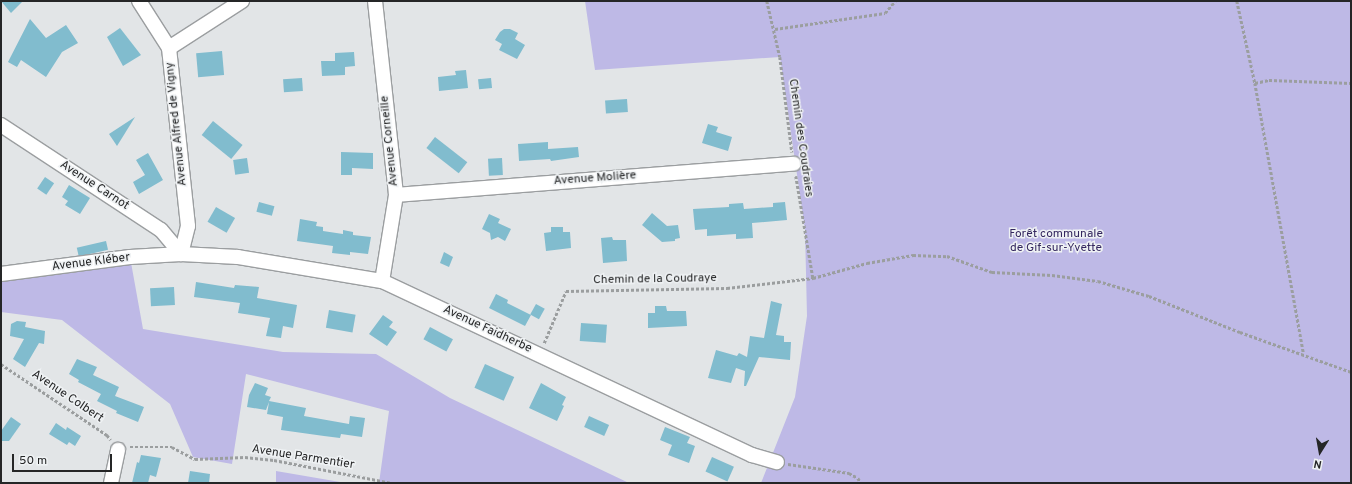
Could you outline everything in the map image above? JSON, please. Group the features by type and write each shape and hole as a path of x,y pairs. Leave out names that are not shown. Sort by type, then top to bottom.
{"street":[{"name":"Avenue Alfred de Vigny","path":"139,1 169,48 188,226 181,254"},
{"path":"169,48 242,1"},
{"name":"Avenue Corneille","path":"375,1 396,195 382,280"},
{"name":"Avenue Carnot","path":"1,125 161,230 181,254"},
{"name":"Avenue Molière","path":"396,195 794,164"},
{"name":"Avenue Kléber","path":"1,274 130,258 181,254"},
{"name":"Avenue Faidherbe","path":"181,254 238,257 382,280 752,455 777,462"},
{"path":"110,483 118,450"}],"path":[{"name":"Chemin des Coudraies","path":"767,1 775,29 794,164 813,278"},
{"path":"775,29 885,13 895,1"},
{"path":"1237,1 1255,83 1304,354"},
{"path":"1255,83 1269,80 1351,83"},
{"path":"813,278 867,263 913,255 947,256 992,272 1059,276 1098,282 1149,296 1240,332 1351,372"},
{"name":"Chemin de la Coudraye","path":"539,354 566,291 727,288 813,278"},
{"name":"Avenue Colbert","path":"1,364 107,434 118,450"},
{"name":"Avenue Parmentier","path":"118,450 133,446 166,446 172,447 195,459 245,457 274,460 392,483"},
{"path":"777,462 849,473 858,478 861,483"}],"green space":[{"name":"Forêt communale de Gif-sur-Yvette","path":"585,1 1351,1 1351,483 761,483 795,397 807,316 805,230 780,57 595,70"},
{"path":"130,257 143,329 283,352 376,354 450,398 629,483 379,483 389,411 246,374 232,464 193,457 170,404 62,320 1,312 1,274"},
{"path":"276,471 346,483 276,483"}],"building":[{"path":"1,1 23,1 11,13"},
{"path":"30,19 46,38 66,25 78,43 62,52 46,77 21,60 17,67 8,62"},
{"path":"120,28 141,55 123,66 107,37"},
{"path":"504,29 510,29 518,33 515,39 525,45 517,59 499,50 502,44 495,40"},
{"path":"222,51 224,75 198,77 196,53"},
{"path":"354,52 355,66 345,67 345,75 322,76 321,61 335,61 335,53"},
{"path":"466,70 468,88 439,91 438,77 456,75 455,71"},
{"path":"302,78 303,91 284,92 283,79"},
{"path":"491,78 492,88 479,89 478,79"},
{"path":"627,99 628,112 606,114 605,101"},
{"path":"135,117 122,138 117,146 109,134"},
{"path":"213,121 243,145 231,159 202,135"},
{"path":"708,124 718,127 716,132 732,137 728,151 702,143"},
{"path":"435,137 467,162 459,173 426,148"},
{"path":"548,142 548,149 578,147 579,157 551,161 550,159 519,161 518,144"},
{"path":"341,152 373,153 373,169 352,168 352,175 341,175"},
{"path":"148,153 163,180 139,194 133,182 145,175 136,160"},
{"path":"247,158 249,173 235,175 233,160"},
{"path":"502,158 503,175 489,176 488,159"},
{"path":"45,177 54,183 46,195 37,189"},
{"path":"69,185 90,198 80,214 65,205 68,201 62,197"},
{"path":"259,202 274,206 272,216 256,212"},
{"path":"785,202 787,220 752,223 753,238 736,239 736,234 707,236 707,229 695,230 693,209 729,207 729,204 743,203 744,209 773,207 773,203"},
{"path":"216,207 235,218 227,233 208,222"},
{"path":"652,213 667,226 678,225 680,238 675,239 675,241 662,242 642,225"},
{"path":"489,214 500,219 498,223 511,229 505,241 498,237 491,240 490,233 482,229"},
{"path":"300,219 317,222 316,226 323,227 323,231 343,234 343,230 353,232 353,235 371,237 368,254 350,252 350,255 332,253 333,246 297,241"},
{"path":"551,227 563,227 563,232 570,232 571,248 546,251 544,233 551,232"},
{"path":"612,237 613,240 626,240 627,261 603,263 601,238"},
{"path":"106,241 108,250 79,257 77,248"},
{"path":"444,252 453,257 449,267 440,263"},
{"path":"196,282 234,288 235,285 259,287 257,298 297,305 293,328 283,326 281,338 266,336 270,318 238,313 240,303 194,297"},
{"path":"174,287 175,305 151,306 150,288"},
{"path":"496,294 508,300 507,303 531,315 525,326 489,308"},
{"path":"771,301 782,304 776,335 784,336 784,342 791,342 790,360 759,357 746,386 744,386 745,371 736,368 731,383 708,378 716,350 737,356 739,353 747,357 750,336 764,338"},
{"path":"536,304 545,309 539,319 530,314"},
{"path":"655,306 666,306 667,311 686,311 687,326 648,328 648,313 655,313"},
{"path":"329,310 356,315 352,332 326,328"},
{"path":"383,315 393,322 389,327 397,332 387,346 369,334"},
{"path":"17,321 26,322 25,327 45,331 44,344 39,343 25,367 13,359 24,339 10,336 11,324"},
{"path":"581,323 607,325 606,343 580,341"},
{"path":"430,327 453,339 446,352 423,339"},
{"path":"77,359 97,367 93,375 119,387 115,396 144,407 138,422 116,413 117,411 97,401 101,394 78,382 79,380 69,374"},
{"path":"485,364 514,377 504,401 474,388"},
{"path":"255,383 268,388 265,395 271,397 269,401 306,408 304,416 349,424 350,416 365,418 362,437 341,434 340,438 281,430 283,417 267,414 269,402 266,410 247,407 249,395"},
{"path":"541,383 566,397 562,405 564,406 557,421 529,408"},
{"path":"589,416 609,425 604,436 584,427"},
{"path":"11,417 21,424 9,441 1,441 1,431"},
{"path":"56,423 66,430 67,427 81,436 75,446 69,442 67,445 49,434"},
{"path":"665,427 690,437 687,443 695,446 689,463 668,455 672,445 660,440"},
{"path":"141,455 161,458 156,477 150,475 148,483 132,483 137,462 139,463"},
{"path":"712,457 734,467 727,481 705,472"},
{"path":"190,471 210,474 209,483 188,483"}]}
